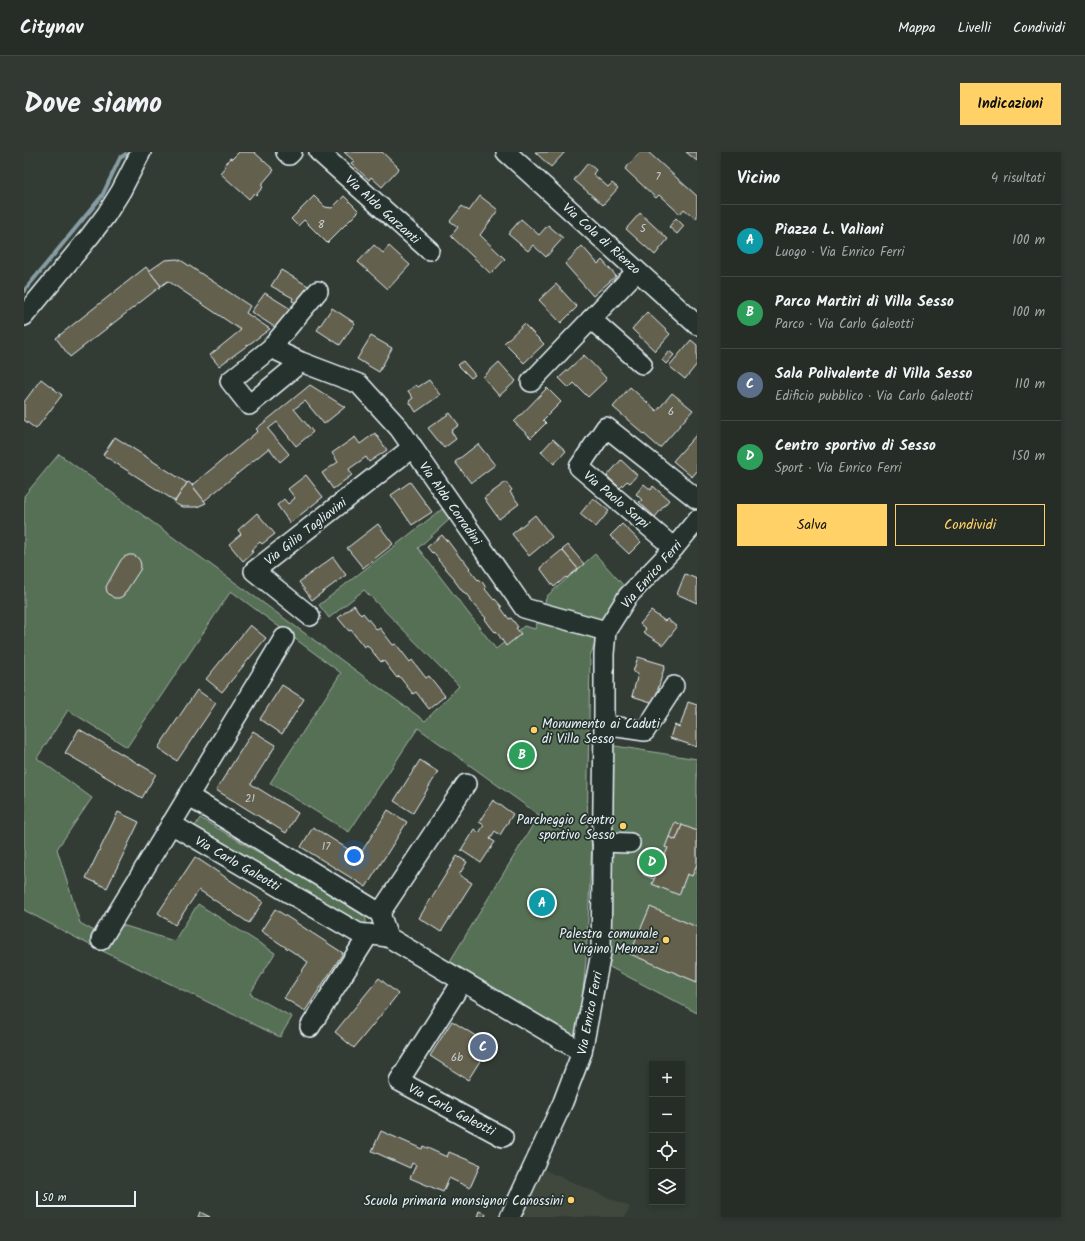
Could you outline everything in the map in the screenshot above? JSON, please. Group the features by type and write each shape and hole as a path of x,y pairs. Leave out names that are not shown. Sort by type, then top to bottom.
{"street":[{"path":"24,316 106,215 122,191 141,152"},
{"path":"286,152 289,155 292,152"},
{"name":"Via Aldo Garzanti","path":"319,152 429,250"},
{"name":"Via Cola di Rienzo","path":"506,152 697,325"},
{"path":"531,382 637,271"},
{"path":"301,362 249,405 230,381 271,348 318,291"},
{"path":"591,319 642,364"},
{"name":"Via Aldo Corradini","path":"271,348 301,362 359,384 399,428 413,447 524,608 606,631"},
{"name":"Via Paolo Sarpi","path":"674,548 579,467 606,427 697,499"},
{"name":"Via Gilio Tagliavini","path":"310,616 254,571 413,447"},
{"name":"Via Enrico Ferri","path":"510,1217 563,1102 582,1052 601,953 604,654 606,631 628,596 674,548 697,521"},
{"path":"101,940 284,638"},
{"path":"604,726 645,731 674,686"},
{"path":"380,913 466,784"},
{"path":"188,796 380,913 388,937"},
{"name":"Via Carlo Galeotti","path":"171,824 358,933 388,937 582,1052"},
{"path":"602,842 630,843"},
{"path":"310,1027 369,934"},
{"name":"Via Carlo Galeotti","path":"462,982 399,1081 503,1137"}],"shaded area":[{"name":"Scuola primaria monsignor Canossini","path":"542,1169 630,1207 625,1217 522,1217"}],"green space":[{"path":"59,454 425,721 459,686 364,590 329,618 319,605 442,509 450,519 418,548 496,649 524,626 535,629 547,596 595,554 624,586 612,604 590,656 587,838 592,842 586,960 580,1022 571,1045 444,971 539,815 418,728 349,832 270,783 341,673 231,591 127,747 68,710 37,758 92,798 57,849 80,923 112,941 122,925 174,941 198,904 275,953 250,994 292,1017 280,1037 86,943 24,910 24,496"},
{"path":"609,745 697,759 697,1013 604,964"},
{"path":"200,818 365,915 367,926 359,925 194,828"}],"building":[{"path":"239,152 254,152 274,170 261,185 263,187 256,195 254,193 249,199 220,173 230,158 232,159"},
{"path":"344,152 382,152 399,168 382,187 371,177 369,180 351,163 354,161"},
{"path":"535,152 565,152 551,167"},
{"path":"640,152 648,152 697,196 696,219 684,209 680,214 659,195 656,198 625,169"},
{"path":"686,152 697,152 697,161"},
{"path":"588,163 596,170 593,174 608,187 612,183 618,188 603,205 574,180"},
{"path":"314,196 325,207 332,208 344,196 359,211 327,243 304,220 298,226 291,219"},
{"path":"480,196 498,210 480,235 505,259 491,274 451,236 458,227 450,221 462,206 469,211"},
{"path":"640,213 668,239 655,255 626,229"},
{"path":"676,218 684,226 677,234 669,227"},
{"path":"521,219 539,235 548,225 563,238 546,257 533,245 528,251 508,234"},
{"path":"374,245 383,253 389,246 410,265 388,289 358,262"},
{"path":"582,246 598,264 602,260 616,276 593,296 565,264"},
{"path":"177,259 250,306 246,313 270,329 219,366 210,355 241,330 168,281 161,286 149,271 165,260"},
{"path":"146,267 161,286 70,357 56,338"},
{"path":"281,270 310,287 300,305 292,301 293,298 271,286"},
{"path":"556,284 577,307 561,323 539,300"},
{"path":"265,293 294,311 281,331 251,312"},
{"path":"332,308 355,323 340,345 317,330"},
{"path":"647,312 670,334 655,351 632,329"},
{"path":"524,324 544,344 524,363 504,343"},
{"path":"371,336 392,348 379,372 357,359"},
{"path":"691,340 697,345 697,364 685,379 669,366"},
{"path":"669,351 674,355 666,364 662,360"},
{"path":"584,355 607,379 588,397 574,383 569,388 559,378"},
{"path":"463,361 475,375 471,378 458,365"},
{"path":"499,362 516,381 499,396 483,377"},
{"path":"41,379 62,395 36,429 24,420 24,402"},
{"path":"429,380 440,395 416,412 409,401 413,398 408,391 416,385 418,387"},
{"path":"310,385 345,407 324,424 305,401 294,409 313,432 296,446 277,422 268,429 289,454 280,462 269,448 204,501 192,485 258,431 256,429"},
{"path":"630,387 657,411 672,393 693,410 660,448 613,407"},
{"path":"547,388 561,402 543,420 546,423 531,438 514,422"},
{"path":"450,413 459,425 451,431 456,439 444,448 428,428"},
{"path":"375,433 387,450 369,462 366,457 349,469 352,475 333,489 322,473 338,462 332,453 355,437 360,444"},
{"path":"697,434 697,471 692,477 673,461"},
{"path":"115,437 187,483 175,501 103,455"},
{"path":"553,439 566,451 554,464 541,452"},
{"path":"478,444 495,465 471,483 455,462"},
{"path":"621,460 637,475 630,483 627,481 620,488 607,476"},
{"path":"306,475 323,497 290,523 277,505 284,499 288,504 295,498 288,489"},
{"path":"188,482 206,503 197,507 182,507 174,503"},
{"path":"410,482 432,512 412,525 391,495"},
{"path":"506,482 512,490 510,492 519,504 499,519 484,498"},
{"path":"644,484 651,490 653,486 669,500 655,517 639,502 642,500 636,494"},
{"path":"593,498 609,511 596,527 580,514"},
{"path":"257,513 275,534 262,544 260,542 251,550 253,552 243,561 229,544 241,534 238,530"},
{"path":"535,515 552,537 529,556 512,534"},
{"path":"378,524 393,544 363,568 347,548"},
{"path":"622,524 641,542 629,554 610,536"},
{"path":"442,535 462,560 463,559 478,580 479,579 483,583 486,588 485,589 502,607 501,608 509,619 511,618 518,627 516,628 521,634 506,646 496,631 495,632 485,619 486,618 469,600 470,599 467,595 454,580 455,579 433,552 432,553 427,547"},
{"path":"568,545 584,564 578,569 562,550"},
{"path":"562,550 578,569 554,587 540,568"},
{"path":"129,555 137,557 140,561 140,570 123,596 114,598 107,592 106,587 121,560"},
{"path":"333,557 346,575 312,600 299,582"},
{"path":"685,574 697,579 697,603 677,594"},
{"path":"354,605 361,615 363,613 377,630 380,628 393,645 396,644 410,662 412,660 426,678 429,676 445,696 429,709 416,692 413,694 399,676 397,678 383,660 381,662 367,645 364,647 351,630 349,631 338,618"},
{"path":"651,611 665,621 667,619 677,627 663,645 643,632 646,629 640,624"},
{"path":"250,625 266,638 222,692 206,679"},
{"path":"638,657 665,665 654,703 632,696 638,674 633,672"},
{"path":"282,685 304,699 282,734 260,719"},
{"path":"197,690 216,703 177,761 158,748"},
{"path":"688,702 697,705 697,747 670,738 674,725 680,727"},
{"path":"79,729 156,774 142,798 65,753"},
{"path":"253,731 276,745 251,784 298,813 286,833 216,790"},
{"path":"420,760 438,772 413,813 394,801"},
{"path":"493,800 513,814 500,835 495,831 490,839 495,842 481,863 461,850 474,829 479,833 484,825 479,822"},
{"path":"388,810 407,822 366,887 301,847 313,827 359,856"},
{"path":"118,812 139,822 107,888 86,878"},
{"path":"675,822 682,825 676,840 669,837"},
{"path":"682,825 697,831 697,864 692,876 687,874 679,895 652,884 668,848 665,847 669,837 676,840"},
{"path":"457,856 467,862 459,875 472,883 441,932 419,918"},
{"path":"195,857 263,902 249,923 199,890 175,925 158,913"},
{"path":"646,860 660,866 654,879 644,875 644,865"},
{"name":"Palestra comunale Virgino Menozzi","path":"650,907 697,927 697,982 630,954"},
{"path":"275,909 343,953 305,1011 284,998 308,962 261,931"},
{"path":"379,978 398,994 354,1048 335,1032"},
{"path":"452,1021 490,1045 468,1080 430,1056"},
{"path":"381,1131 422,1149 423,1146 447,1157 449,1152 480,1165 470,1188 449,1178 443,1192 410,1178 416,1165 412,1163 410,1168 372,1151"},
{"path":"479,1211 486,1214 485,1217 477,1217"},
{"path":"200,1212 210,1217 198,1217"}],"waterway":[{"path":"24,291 102,196 120,158 126,154"}],"place":[{"name":"Monumento ai Caduti di Villa Sesso","path":"534,730"},
{"name":"Parco Martiri di Villa Sesso","path":"522,755"},
{"name":"Parcheggio Centro sportivo Sesso","path":"623,826"},
{"name":"Centro sportivo di Sesso","path":"652,862"},
{"name":"Piazza L. Valiani","path":"542,903"},
{"name":"Palestra comunale Virgino Menozzi","path":"666,940"},
{"name":"Sala Polivalente di Villa Sesso","path":"483,1047"},
{"name":"Scuola primaria monsignor Canossini","path":"571,1200"}]}
